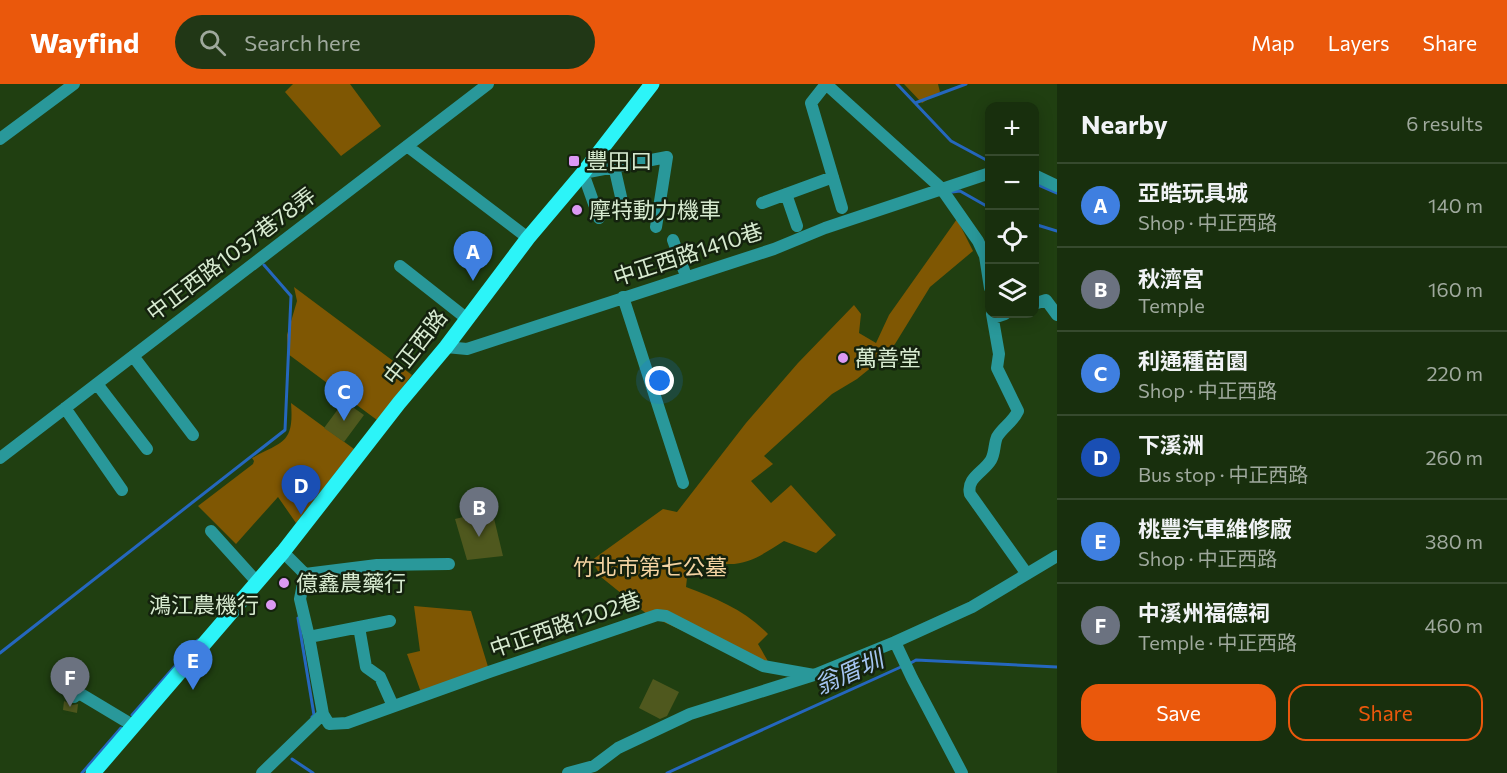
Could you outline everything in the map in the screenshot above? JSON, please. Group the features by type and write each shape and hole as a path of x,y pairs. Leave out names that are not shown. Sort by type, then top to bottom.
{"main road":[{"name":"中正西路","path":"93,773 284,552 399,403 446,347 528,237 584,173 652,84"}],"street":[{"path":"0,140 74,84"},
{"name":"中正西路1037巷78弄","path":"0,458 488,84"},
{"path":"842,208 811,103 826,84 941,188 978,242 986,264"},
{"path":"407,146 528,237"},
{"path":"599,218 584,173 667,157 656,227"},
{"path":"614,166 624,210"},
{"name":"中正西路1410巷","path":"446,347 467,349 774,249 941,188 985,175"},
{"path":"762,202 833,177"},
{"path":"1039,177 1057,186"},
{"path":"786,194 797,226"},
{"path":"673,240 686,276"},
{"path":"400,266 466,318"},
{"path":"623,297 683,483"},
{"path":"1039,303 1046,300 1057,315"},
{"path":"992,318 999,354 997,368 1018,411 1013,421 997,437 993,457 970,482 969,488 970,494 1027,574"},
{"path":"133,356 193,435"},
{"path":"97,384 147,449"},
{"path":"65,408 122,490"},
{"path":"211,531 257,582"},
{"path":"284,552 305,574"},
{"path":"568,773 594,766 618,748 690,714 814,675 896,642 972,607 1057,556"},
{"path":"305,574 377,565 449,564"},
{"path":"262,773 322,714 300,599 305,574"},
{"name":"中正西路1202巷","path":"322,714 329,724 347,723 657,615 666,616 763,666 814,675"},
{"path":"309,637 390,621"},
{"path":"358,627 366,667 380,676 393,706"},
{"path":"896,642 912,678 962,773"},
{"path":"74,697 79,693 134,726"}],"green space":[{"path":"293,84 350,84 381,126 341,156 285,92"},
{"path":"904,84 938,84 940,92 922,103"},
{"name":"竹北市第七公墓","path":"957,219 973,251 930,287 895,344 857,379 832,394 764,456 773,464 751,481 771,503 791,485 836,535 816,553 784,541 757,557 735,564 699,559 687,578 686,587 730,606 750,618 768,634 758,644 769,663 690,634 648,615 601,577 592,560 663,509 677,512 746,423 798,363 854,305 861,314 859,333 876,343 889,315"},
{"path":"294,287 412,375 377,420 288,354 287,335 297,301"},
{"path":"291,403 354,449 296,523 278,497 236,544 198,506 253,464 252,458 285,439 291,426"},
{"path":"414,606 471,611 489,670 422,695 407,654 420,651"}],"building":[{"path":"344,401 364,415 344,442 324,428"},
{"path":"492,510 503,556 467,560 455,519"},
{"path":"653,679 679,692 667,716 660,719 639,708"},
{"path":"64,701 72,705 78,704 77,713 63,710"}],"waterway":[{"path":"897,84 951,141 985,159"},
{"path":"915,103 966,84"},
{"path":"1039,185 1057,193"},
{"path":"952,192 960,191 985,205"},
{"path":"1039,226 1057,231"},
{"path":"0,653 285,430 291,296 264,265"},
{"path":"298,618 314,715 312,717"},
{"path":"132,715 198,640"},
{"name":"翁厝圳","path":"909,664 916,660 1057,667"},
{"name":"翁厝圳","path":"667,773 903,666"},
{"path":"82,773 121,728"},
{"path":"292,759 313,773"}],"place":[{"name":"豐田口","path":"574,161"},
{"name":"摩特動力機車","path":"577,210"},
{"name":"亞皓玩具城","path":"473,281"},
{"name":"萬善堂","path":"843,358"},
{"name":"利通種苗園","path":"344,421"},
{"name":"下溪洲","path":"301,515"},
{"name":"秋濟宮","path":"479,537"},
{"name":"億鑫農藥行","path":"284,583"},
{"name":"鴻江農機行","path":"271,605"},
{"name":"桃豐汽車維修廠","path":"193,690"},
{"name":"中溪州福德祠","path":"70,707"}]}
